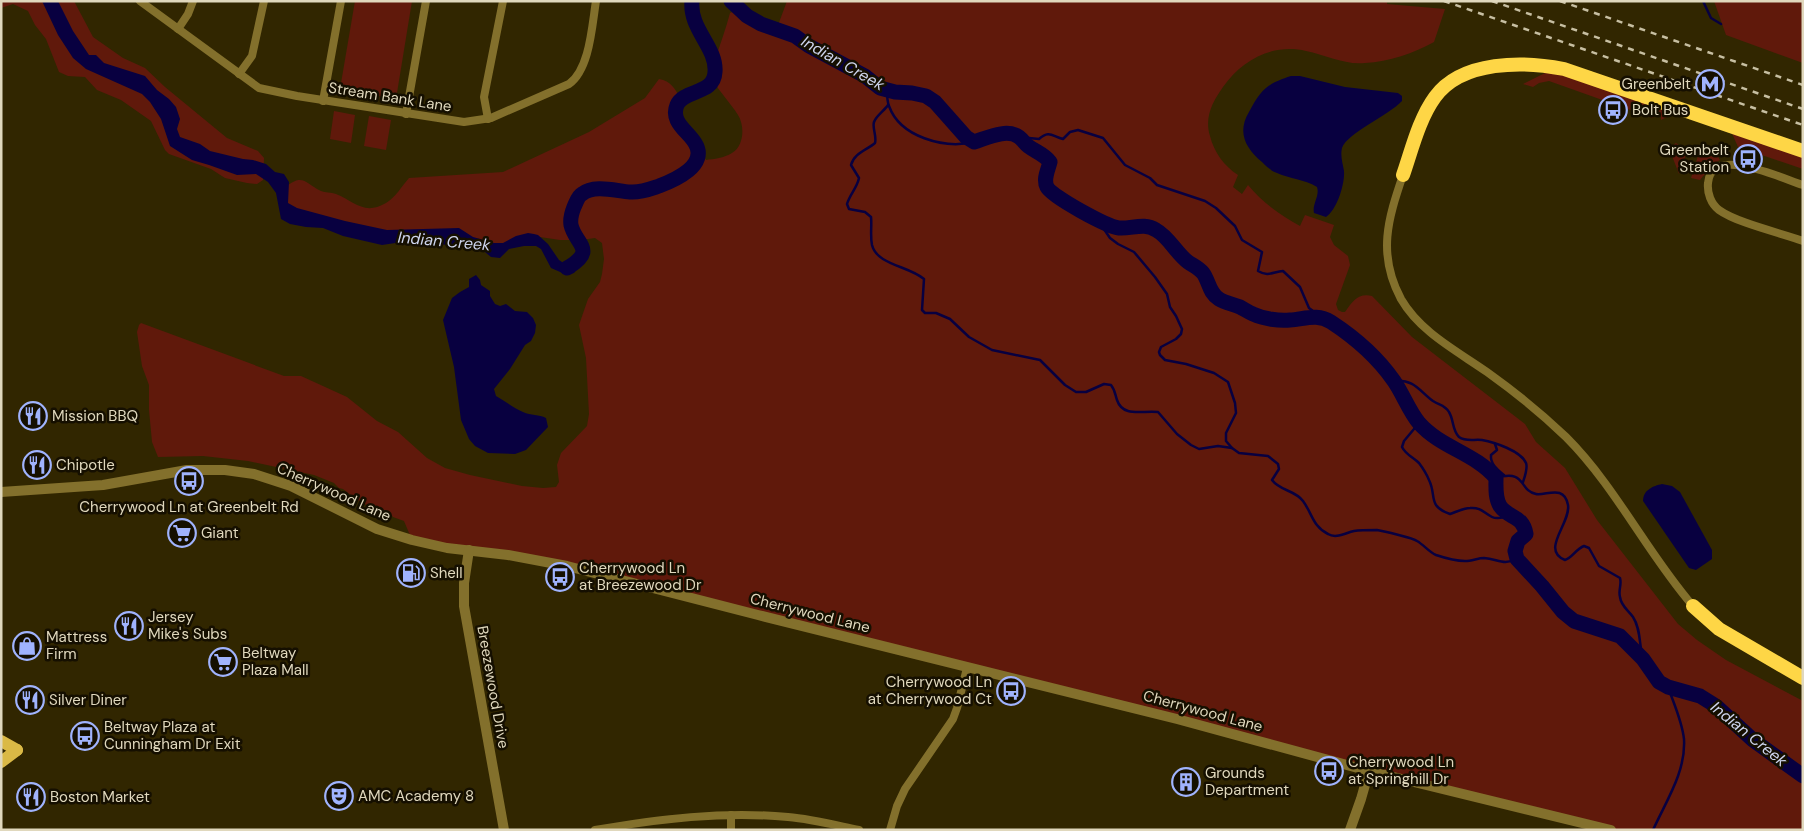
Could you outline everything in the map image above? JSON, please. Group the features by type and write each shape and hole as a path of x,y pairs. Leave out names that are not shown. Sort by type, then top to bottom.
{"highway":[{"path":"1403,175 1421,124 1436,96 1462,76 1481,69 1521,63 1542,64 1564,69 1803,151"},
{"path":"1693,606 1719,629 1803,678"}],"main road":[{"path":"1,741 17,750 1,762"}],"street":[{"name":"Stream Bank Lane","path":"140,1 253,85 267,91 464,122 488,119 544,95 575,79 584,61 596,1"},
{"path":"178,29 188,14 193,1"},
{"path":"239,74 252,56 264,1"},
{"path":"324,101 342,1"},
{"path":"406,114 426,1"},
{"path":"488,119 484,97 503,1"},
{"path":"1803,185 1751,168 1730,164 1716,168 1708,179 1707,185 1711,199 1720,211 1738,220 1803,241"},
{"path":"1403,175 1390,214 1386,244 1394,282 1402,300 1415,318 1433,334 1520,396 1568,439 1608,486 1679,590 1693,606"},
{"name":"Cherrywood Lane","path":"1,492 103,485 187,470 234,470 291,486 377,529 434,546 567,566 758,616 1177,719 1368,771 1612,830"},
{"name":"Breezewood Drive","path":"469,550 464,583 464,606 504,830"},
{"path":"890,830 897,806 905,789 952,719 959,703 967,668"},
{"path":"1350,830 1368,771"},
{"path":"595,830 662,819 731,815 787,817 859,830"},
{"path":"731,815 731,830"}],"shaded area":[{"path":"1,1 74,1 93,37 123,58 145,68 227,138 258,151 264,158 263,180 257,184 225,178 211,169 169,154 165,150 151,121 121,100 97,90 85,77 68,76 59,72 46,39 35,25 28,11 13,4 1,8"},
{"path":"355,1 412,1 396,99 340,89"},
{"path":"787,1 1387,1 1387,4 1445,9 1434,42 1392,59 1350,63 1306,51 1282,49 1259,56 1249,62 1231,77 1219,92 1210,110 1208,129 1214,148 1224,163 1238,175 1233,187 1242,194 1248,185 1272,208 1300,226 1305,215 1334,225 1330,237 1334,245 1348,256 1350,265 1336,304 1338,310 1345,312 1353,301 1359,297 1372,296 1412,337 1525,424 1536,442 1565,468 1597,520 1678,624 1726,660 1803,701 1803,830 1611,830 567,566 412,540 404,521 393,517 388,511 370,507 334,483 314,475 248,461 203,456 158,457 152,442 149,385 142,366 137,332 141,323 284,376 301,376 347,397 377,421 398,432 427,458 445,468 522,486 556,487 559,482 557,465 561,453 587,426 589,414 586,358 579,325 588,299 600,282 604,259 602,243 595,238 560,240 540,237 495,247 414,236 288,214 287,186 292,182 301,180 321,191 336,194 359,206 371,208 378,207 389,201 409,178 503,172 589,132 645,98 659,79 670,84 681,99 677,107 676,119 706,160 726,156 736,150 742,136 742,125 738,115 713,80 715,60 730,13 739,9 761,24 777,28"},
{"path":"1714,1 1803,1 1803,63 1726,35"},
{"path":"1551,70 1669,110 1667,117 1661,120 1661,116 1655,114 1653,118 1549,81 1539,83 1533,87 1523,84"},
{"path":"334,111 355,115 351,143 330,139"},
{"path":"369,116 391,120 386,150 364,146"},
{"path":"1731,131 1803,156 1803,169 1738,147"},
{"path":"1676,143 1687,152 1679,174 1669,148"},
{"path":"1717,155 1720,160 1712,165 1700,180 1691,178 1698,156 1708,157"}],"water":[{"path":"42,1 58,1 73,31 89,55 96,55 104,63 145,76 157,90 169,99 176,107 180,119 177,129 180,137 200,144 210,151 266,164 275,172 284,174 289,182 288,203 297,208 387,230 459,228 473,237 494,243 503,243 516,236 528,233 534,234 538,235 548,244 559,260 565,264 577,253 586,257 574,273 567,275 551,268 541,249 536,246 509,249 500,258 491,257 485,252 470,248 440,244 402,242 382,245 343,236 323,228 290,224 281,219 276,193 268,182 256,174 237,175 192,160 170,146 161,119 150,102 142,94 86,69 73,58 58,35"},
{"path":"1291,76 1300,76 1345,87 1398,93 1402,96 1402,101 1396,107 1359,130 1345,142 1341,151 1344,171 1342,189 1334,209 1326,217 1314,213 1318,194 1317,187 1271,170 1251,151 1243,133 1245,119 1261,93 1270,85"},
{"path":"476,275 481,285 490,291 490,296 495,304 500,306 506,304 515,311 527,312 533,318 536,325 531,341 525,345 510,369 494,389 496,396 516,409 546,418 548,427 526,450 515,454 488,453 475,446 469,439 461,420 454,367 443,320 452,298 469,287 469,279"},
{"path":"1662,484 1672,486 1680,492 1712,550 1712,559 1696,570 1689,568 1643,501 1647,491 1652,487"}],"waterway":[{"name":"Indian Creek","path":"567,268 576,262 583,251 571,225 573,209 581,195 593,189 634,192 649,189 681,176 694,165 698,158 695,143 681,126 675,111 677,105 686,96 710,85 715,72 712,54 698,29 692,11 692,1"},
{"name":"Indian Creek","path":"731,1 747,16 761,24 795,36 809,46 865,76 880,88 926,96 935,102 966,137 974,142 991,136 1009,133 1019,137 1050,162 1046,181 1047,187 1051,192 1104,223 1119,228 1147,226 1161,233 1188,262 1201,271 1213,294 1221,300 1257,316 1276,320 1321,318 1340,328 1365,348 1388,372 1415,418 1428,432 1478,462 1496,478 1498,503 1507,513 1522,523 1526,534 1518,541 1515,551 1517,559 1563,612 1574,621 1620,636 1643,659 1659,682 1668,687 1700,696 1716,706 1753,740 1803,776"},
{"path":"1703,1 1711,18 1721,24"},
{"path":"887,90 888,104 895,117 913,133 937,142 950,144 974,142"},
{"path":"888,105 874,122 875,143 855,157 851,165 859,178 847,204 849,209 865,212 871,217 872,245 880,257 924,279 922,310 925,313 936,313 950,319 969,337 992,350 1040,360 1065,385 1076,392 1086,392 1104,384 1111,385 1120,406 1124,409 1134,412 1158,412 1177,434 1199,449 1218,446 1232,448"},
{"path":"1019,137 1039,139 1048,134 1063,139 1070,132 1078,130 1103,138 1125,165 1150,178 1157,185 1205,201 1216,208 1235,226 1242,240 1262,252 1258,271 1268,274 1283,271 1300,287 1309,308 1321,317"},
{"path":"1097,219 1110,238 1134,252 1167,294 1170,307 1182,329 1181,334 1176,339 1161,347 1160,355 1165,360 1186,364 1214,373 1228,382 1235,403 1236,413 1226,433 1226,441 1239,453 1268,456 1278,464 1279,469 1272,480 1275,484 1300,497 1319,528 1334,536 1356,531 1374,530 1398,535 1420,543 1436,555 1458,560 1468,561 1484,558 1508,562 1517,559"},
{"path":"1394,381 1412,384 1433,401 1446,408 1451,415 1455,431 1459,437 1493,443 1519,455 1527,465 1523,482"},
{"path":"1419,423 1404,441 1402,447 1419,463 1424,471 1438,508 1450,514 1474,508 1480,509 1494,518 1512,515"},
{"path":"1495,444 1497,450 1491,455 1492,461 1504,475"},
{"path":"1496,478 1513,476 1518,478 1530,492 1536,494 1554,492 1563,495 1568,505 1568,512 1558,536 1555,550 1558,556 1565,560 1584,546 1589,548 1599,566 1620,578 1619,592 1621,600 1636,622 1643,659"},
{"path":"1653,830 1674,786 1684,751 1682,726 1668,687"}],"railway":[{"path":"1444,1 1803,125"},
{"path":"1492,1 1803,109"},
{"path":"1560,1 1803,85"}],"place":[{"name":"Greenbelt","path":"1710,84"},
{"name":"Bolt Bus","path":"1613,110"},
{"name":"Greenbelt Station","path":"1748,159"},
{"name":"Mission BBQ","path":"33,416"},
{"name":"Chipotle","path":"37,465"},
{"name":"Cherrywood Ln at Greenbelt Rd","path":"189,481"},
{"name":"Giant","path":"182,533"},
{"name":"Shell","path":"411,573"},
{"name":"Cherrywood Ln at Breezewood Dr","path":"560,577"},
{"name":"Jersey Mike's Subs","path":"129,626"},
{"name":"Mattress Firm","path":"27,646"},
{"name":"Beltway Plaza Mall","path":"223,662"},
{"name":"Cherrywood Ln at Cherrywood Ct","path":"1011,691"},
{"name":"Silver Diner","path":"30,700"},
{"name":"Beltway Plaza at Cunningham Dr Exit","path":"85,736"},
{"name":"Cherrywood Ln at Springhill Dr","path":"1329,771"},
{"name":"Grounds Department","path":"1186,782"},
{"name":"AMC Academy 8","path":"339,796"},
{"name":"Boston Market","path":"31,797"}]}
